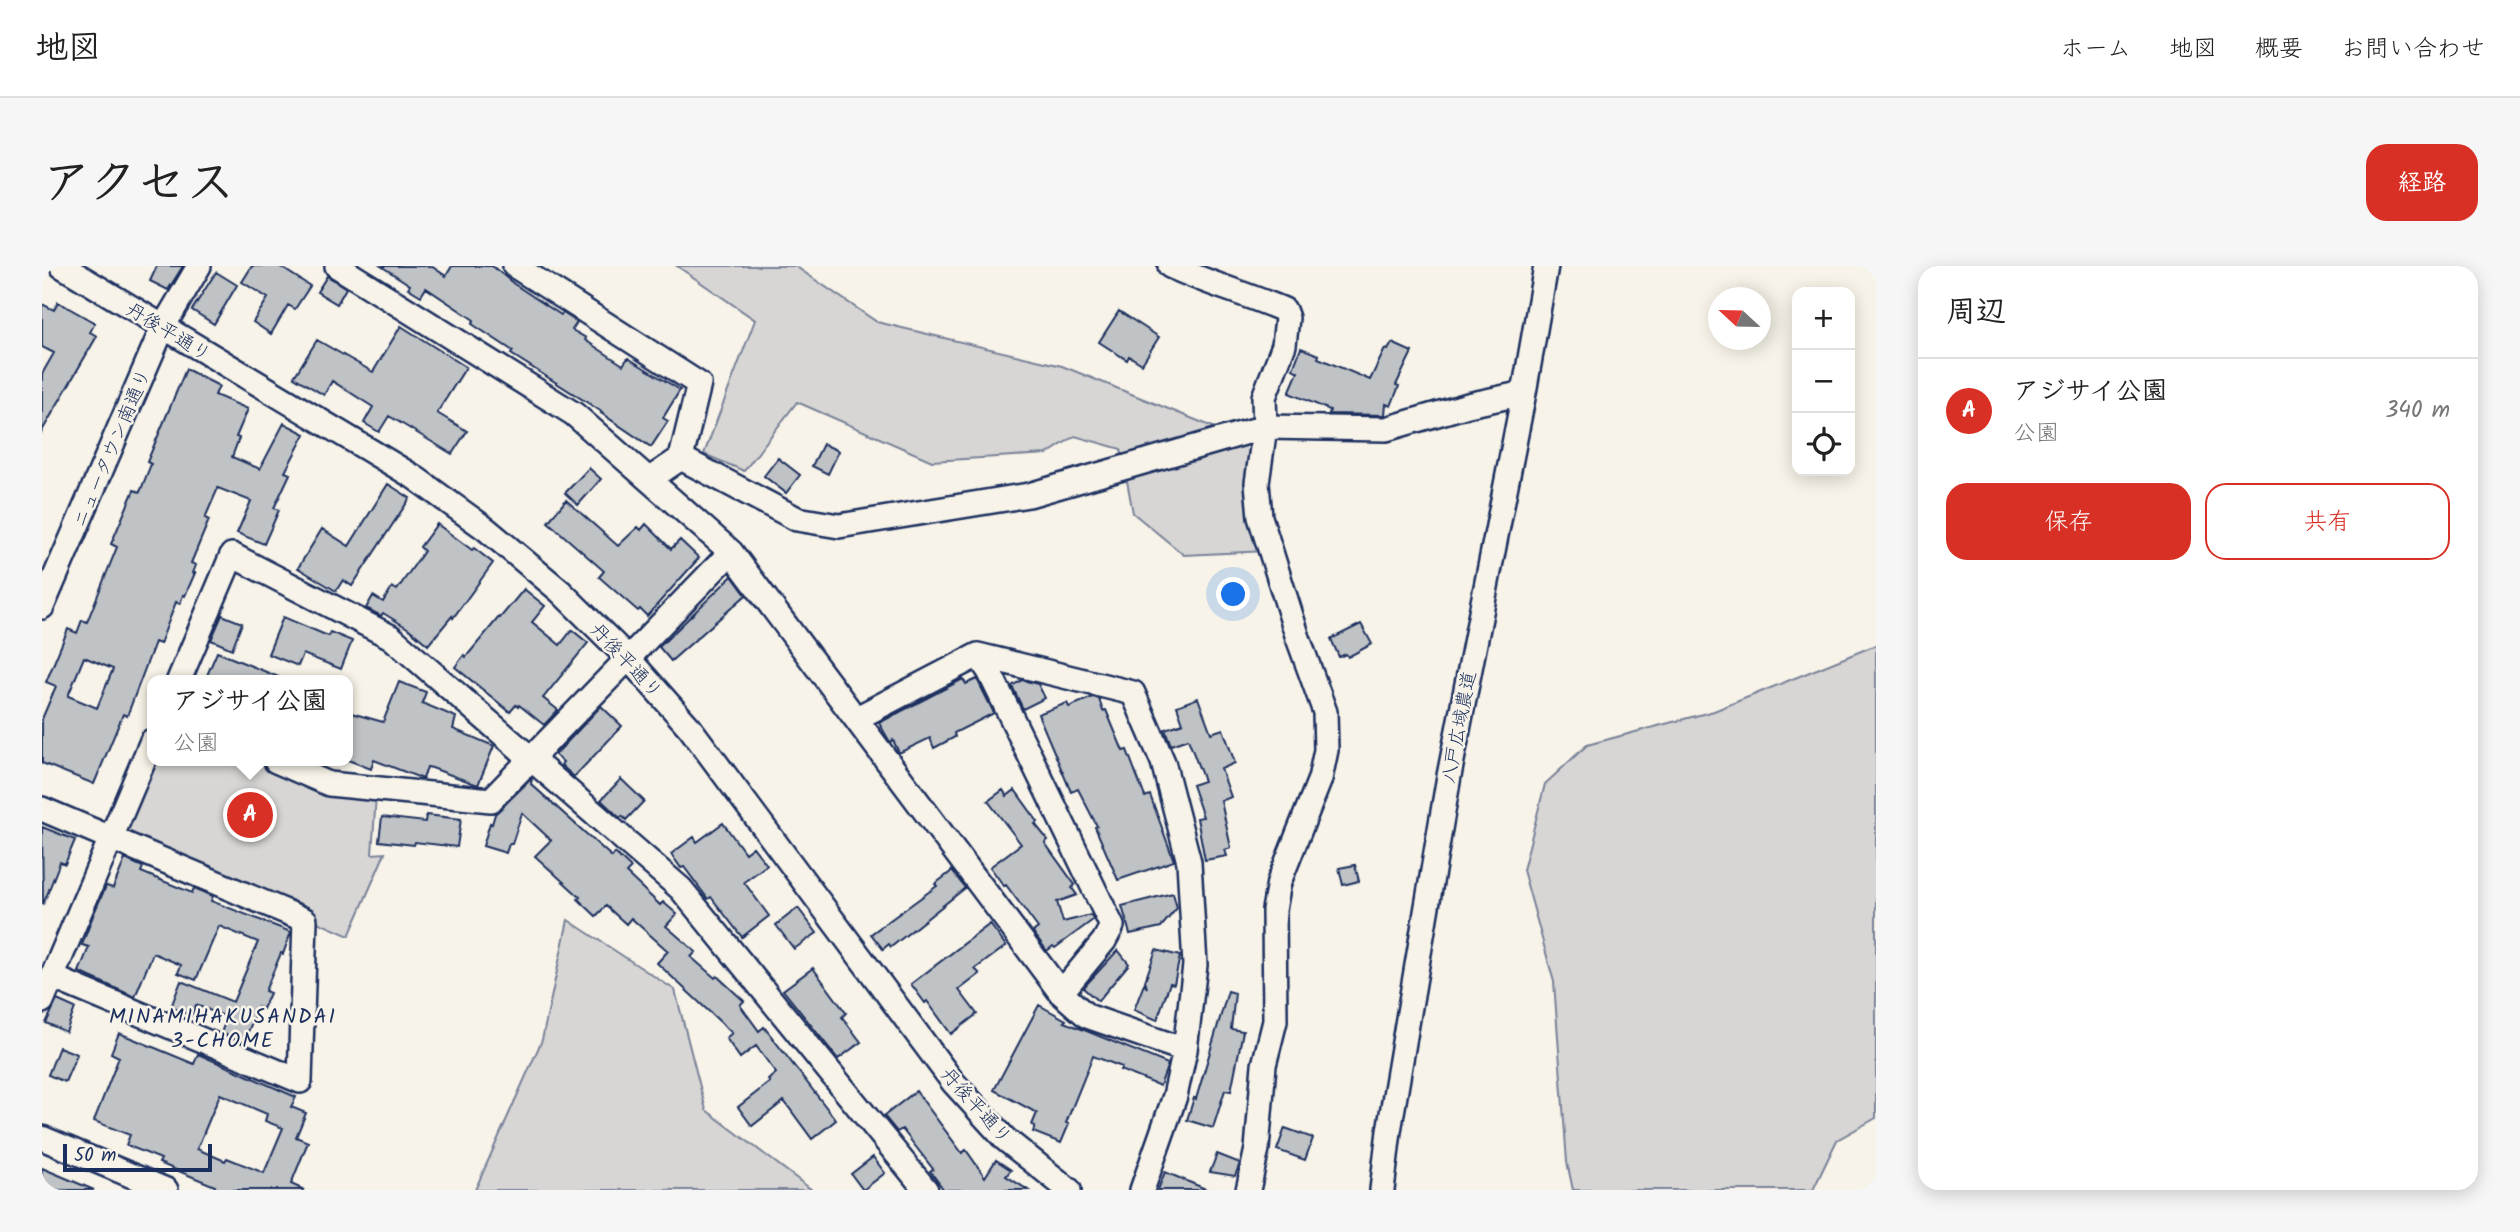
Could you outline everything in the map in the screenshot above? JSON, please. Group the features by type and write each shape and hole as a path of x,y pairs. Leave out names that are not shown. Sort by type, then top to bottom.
{"street":[{"name":"丹後平通り","path":"62,266 425,484 486,528 560,592 628,658 690,728 953,1082 1005,1139 1069,1190"},
{"name":"ニュータウン南通り","path":"42,607 163,327 199,266"},
{"path":"337,266 574,414 731,552 1061,993 1087,1016 1185,1050"},
{"path":"515,266 699,384 681,458 650,479"},
{"path":"1170,266 1206,283 1284,310 1287,318 1284,345 1264,397 1265,427 1257,483 1260,517 1298,638 1325,712 1326,750 1320,779 1279,882 1274,910 1275,1021 1264,1065 1257,1149 1248,1190"},
{"name":"八戸広域農道","path":"1382,1190 1389,1131 1446,790 1524,393 1546,266"},
{"path":"681,458 797,519 839,526 1030,495 1265,427 1386,429 1468,405 1524,393"},
{"path":"288,766 329,784 491,800 731,552"},
{"path":"181,675 232,555 391,637 681,888 926,1190"},
{"path":"857,718 978,654 1133,693 1163,762 1189,863 1195,965 1185,1050 1175,1096 1142,1190"},
{"path":"978,654 989,671 1112,926 1104,940 1061,993"},
{"path":"42,1001 147,752"},
{"path":"42,809 305,920 300,1081 52,977"},
{"path":"42,1138 166,1190"}],"shaded area":[{"path":"677,266 795,266 877,322 1062,366 1270,450 1267,551 1184,555 1133,513 1121,449 1075,436 1047,454 932,461 797,402 744,471 704,454 755,320"},
{"path":"1876,645 1876,1118 1837,1140 1813,1190 1573,1190 1567,1162 1554,982 1523,870 1545,784 1587,745 1714,711"},
{"path":"150,766 266,766 327,792 376,796 372,854 385,853 349,936 118,834"},
{"path":"568,920 675,990 706,1110 812,1190 475,1190 542,1040"}],"building":[{"path":"157,266 183,266 168,290 150,281"},
{"path":"252,266 279,266 310,286 295,309 288,305 271,334 253,322 268,298 242,282"},
{"path":"381,266 431,266 446,276 452,266 492,266 561,315 563,313 577,322 572,330 586,338 585,340 623,365 628,358 680,390 663,418 668,421 651,447 511,354 513,351 472,324 474,320 426,288 421,296 408,288 410,285"},
{"path":"216,272 237,285 214,324 192,310"},
{"path":"327,276 346,288 337,304 317,292"},
{"path":"58,302 95,323 90,332 97,336 42,431 42,374 54,353 42,347 42,304 54,310"},
{"path":"1119,311 1159,337 1142,364 1129,356 1127,360 1099,342"},
{"path":"401,326 466,367 437,413 467,431 452,454 389,416 379,432 364,423 373,407 332,381 324,395 294,377 317,340 373,372"},
{"path":"1392,343 1412,352 1396,385 1399,386 1391,406 1386,404 1385,415 1329,414 1330,410 1289,393 1298,372 1293,369 1301,348 1370,380 1385,349 1388,350"},
{"path":"186,369 219,386 215,395 248,409 236,437 239,438 232,457 260,469 284,423 305,434 285,472 290,474 274,508 279,510 264,544 237,533 251,501 218,488 205,518 209,520 191,563 196,565 195,573 180,604 176,602 160,644 155,642 127,716 123,714 94,784 42,763 42,719 56,686 46,682 68,629 77,633 82,620 87,622 117,547 111,544 134,490 140,492 151,464 147,462","holes":["84,657 113,669 97,708 68,696"]},
{"path":"823,444 839,451 828,474 812,466"},
{"path":"778,458 800,475 786,493 764,476"},
{"path":"589,468 601,479 578,505 565,493"},
{"path":"388,484 410,498 352,586 343,580 336,591 298,568 322,529 349,546"},
{"path":"566,500 618,546 638,527 641,530 646,524 671,549 680,540 699,558 647,616 599,577 604,571 548,522"},
{"path":"437,524 493,563 453,618 452,616 428,645 383,613 381,616 366,608 373,596 383,602 392,587 397,590 424,551 420,547"},
{"path":"732,576 746,595 671,661 659,647"},
{"path":"524,589 545,606 532,622 560,645 572,630 588,643 543,698 558,710 544,725 519,705 510,712 455,667"},
{"path":"222,615 242,623 232,649 211,640"},
{"path":"283,617 328,636 330,632 352,641 341,669 303,654 298,666 268,654"},
{"path":"1361,624 1372,644 1348,657 1346,654 1339,657 1331,639"},
{"path":"217,652 274,675 207,675"},
{"path":"963,679 966,684 977,679 994,713 954,733 955,737 934,748 930,738 899,753 893,740 890,742 879,723"},
{"path":"1022,680 1038,684 1045,698 1023,709 1012,686"},
{"path":"399,682 426,692 422,703 456,717 453,729 494,746 478,785 427,767 423,779 374,760 371,769 353,762 353,713 383,722"},
{"path":"1093,697 1099,699 1123,751 1127,750 1145,797 1150,795 1174,861 1118,880 1095,827 1097,826 1078,789 1071,792 1038,714 1067,703 1069,707"},
{"path":"1198,698 1211,733 1223,729 1235,763 1221,769 1231,797 1221,801 1231,848 1225,850 1227,856 1205,860 1197,818 1203,817 1192,785 1204,781 1188,739 1171,745 1165,729 1183,723 1177,706"},
{"path":"601,706 622,726 574,777 555,755"},
{"path":"532,778 531,784 612,857 615,853 631,868 626,873 660,905 663,902 677,914 666,926 696,952 691,957 744,1001 740,1005 759,1031 764,1027 836,1120 812,1139 784,1101 752,1126 738,1107 770,1082 768,1080 776,1073 756,1046 740,1058 726,1038 732,1033 657,963 668,951 631,918 626,924 606,906 596,916 578,899 580,897 535,856 551,840 522,813 512,844 509,844 506,853 483,846 495,814"},
{"path":"621,779 644,801 626,820 622,816 620,818 601,800"},
{"path":"1003,790 1007,796 1015,790 1038,822 1035,824 1048,840 1045,843 1075,885 1072,888 1077,895 1057,902 1063,922 1091,915 1093,920 1047,951 1033,932 1038,928 990,867 1021,844 988,801"},
{"path":"426,815 461,819 457,847 379,841 382,817 425,822"},
{"path":"723,823 745,853 753,847 767,865 744,882 769,916 742,937 711,897 708,899 671,854 694,837 697,842"},
{"path":"42,827 75,840 65,864 60,862 43,905"},
{"path":"125,859 143,867 141,872 192,893 194,888 213,896 211,901 291,932 265,991 270,993 263,1009 258,1007 244,1042 221,1033 227,1017 196,1005 191,1016 171,1007 181,981 233,1002 258,942 219,926 196,980 178,973 181,965 153,953 135,997 79,972 89,947 82,945 94,913 106,886 113,888"},
{"path":"1355,865 1359,881 1343,885 1339,868"},
{"path":"952,871 965,888 891,947 889,944 883,949 871,934 937,886 935,884"},
{"path":"1173,893 1177,908 1161,927 1130,934 1122,906"},
{"path":"798,908 817,933 794,949 776,925"},
{"path":"990,924 1006,946 975,969 980,974 959,990 977,1014 951,1034 911,984"},
{"path":"1118,950 1129,964 1098,1001 1083,988"},
{"path":"1156,950 1180,956 1174,984 1170,983 1157,1020 1134,1010 1144,984 1147,988 1145,981"},
{"path":"813,968 846,1013 842,1017 861,1042 838,1059 783,990"},
{"path":"1228,991 1235,993 1231,1029 1243,1031 1231,1091 1225,1090 1213,1128 1187,1120 1194,1098 1196,1099"},
{"path":"57,1000 75,1008 66,1032 46,1023"},
{"path":"1039,1005 1066,1020 1064,1022 1168,1064 1160,1086 1093,1056 1066,1123 1069,1124 1061,1143 1033,1132 1035,1126 1032,1125 1037,1113 994,1090"},
{"path":"119,1033 194,1064 198,1054 296,1097 291,1107 306,1113 296,1137 308,1142 291,1184 304,1190 213,1190 215,1186 159,1163 161,1159 126,1145 130,1135 94,1121 119,1057 111,1053","holes":["220,1094 267,1114 265,1121 283,1128 264,1173 197,1149"]},
{"path":"59,1047 77,1054 65,1082 48,1075"},
{"path":"916,1091 962,1153 966,1150 985,1177 996,1160 1011,1170 1006,1176 1028,1190 944,1190 930,1171 933,1169 902,1129 897,1132 884,1116"},
{"path":"1285,1128 1313,1138 1305,1160 1277,1150"},
{"path":"1217,1154 1240,1163 1235,1176 1210,1172"},
{"path":"873,1157 885,1173 863,1190 851,1174"},
{"path":"42,1168 94,1190 42,1190"},
{"path":"1165,1172 1208,1190 1158,1190"}],"place":[{"name":"アジサイ公園","path":"250,815"}],"district":[{"name":"MINAMIHAKUSANDAI 3-CHOME","path":"223,1028"}]}
